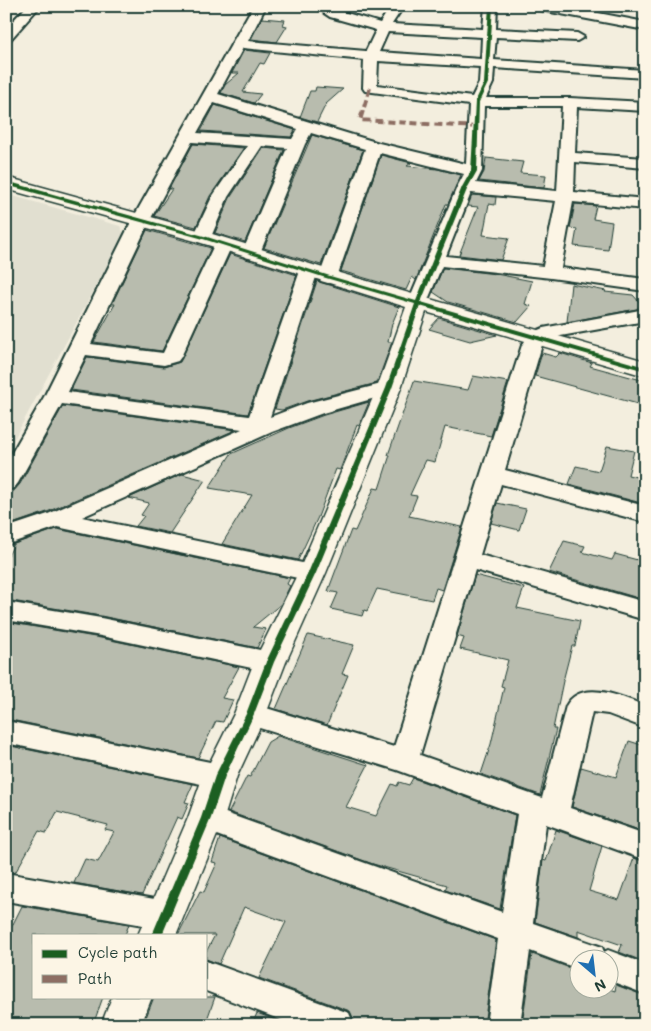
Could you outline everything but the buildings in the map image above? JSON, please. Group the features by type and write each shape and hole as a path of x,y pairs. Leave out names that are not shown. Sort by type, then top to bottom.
{"street":[{"path":"6,36 34,6"},
{"path":"6,483 55,397 141,220 260,6"},
{"path":"328,6 334,14 383,28 578,37"},
{"path":"398,6 383,28 371,56 370,88 477,102 570,102 645,107"},
{"path":"6,887 162,925 206,818 220,776 250,714 270,662 312,573 390,388 418,303 465,187 474,171 477,102 486,83 490,6"},
{"path":"540,6 645,26"},
{"path":"573,69 580,14"},
{"path":"240,44 486,65 645,74"},
{"path":"211,97 374,147 474,171"},
{"path":"551,272 565,197 570,102"},
{"path":"251,253 297,144 307,127"},
{"path":"188,137 297,144"},
{"path":"202,237 220,197 257,142"},
{"path":"260,426 318,274 374,147"},
{"path":"567,157 645,164"},
{"path":"6,182 202,237 318,274 645,369"},
{"path":"465,187 645,204"},
{"path":"79,348 164,359 171,357 224,245"},
{"path":"435,260 551,272 645,285"},
{"path":"404,761 528,353 538,337 550,332 645,315"},
{"path":"6,537 56,519 260,426 315,408 390,388"},
{"path":"55,397 260,426"},
{"path":"491,474 645,514"},
{"path":"56,519 312,573"},
{"path":"466,559 645,611"},
{"path":"6,611 101,627 270,662"},
{"path":"503,1025 517,932 543,811 580,706 586,702 596,701 645,717"},
{"path":"250,714 404,761 645,848"},
{"path":"6,732 220,776"},
{"path":"206,818 568,950"},
{"path":"618,969 645,979"},
{"path":"208,977 322,1022"},
{"path":"121,1025 132,998"}],"shaded area":[{"path":"6,194 120,226 124,234 6,454"}],"marked path":[{"path":"370,88 360,120 477,127"}],"cycle path":[{"path":"157,934 206,818 220,776 250,714 270,662 312,573 389,388 418,303 465,187 474,171 477,102 486,83 491,6"},
{"path":"6,183 202,237 328,277 645,369"}]}
